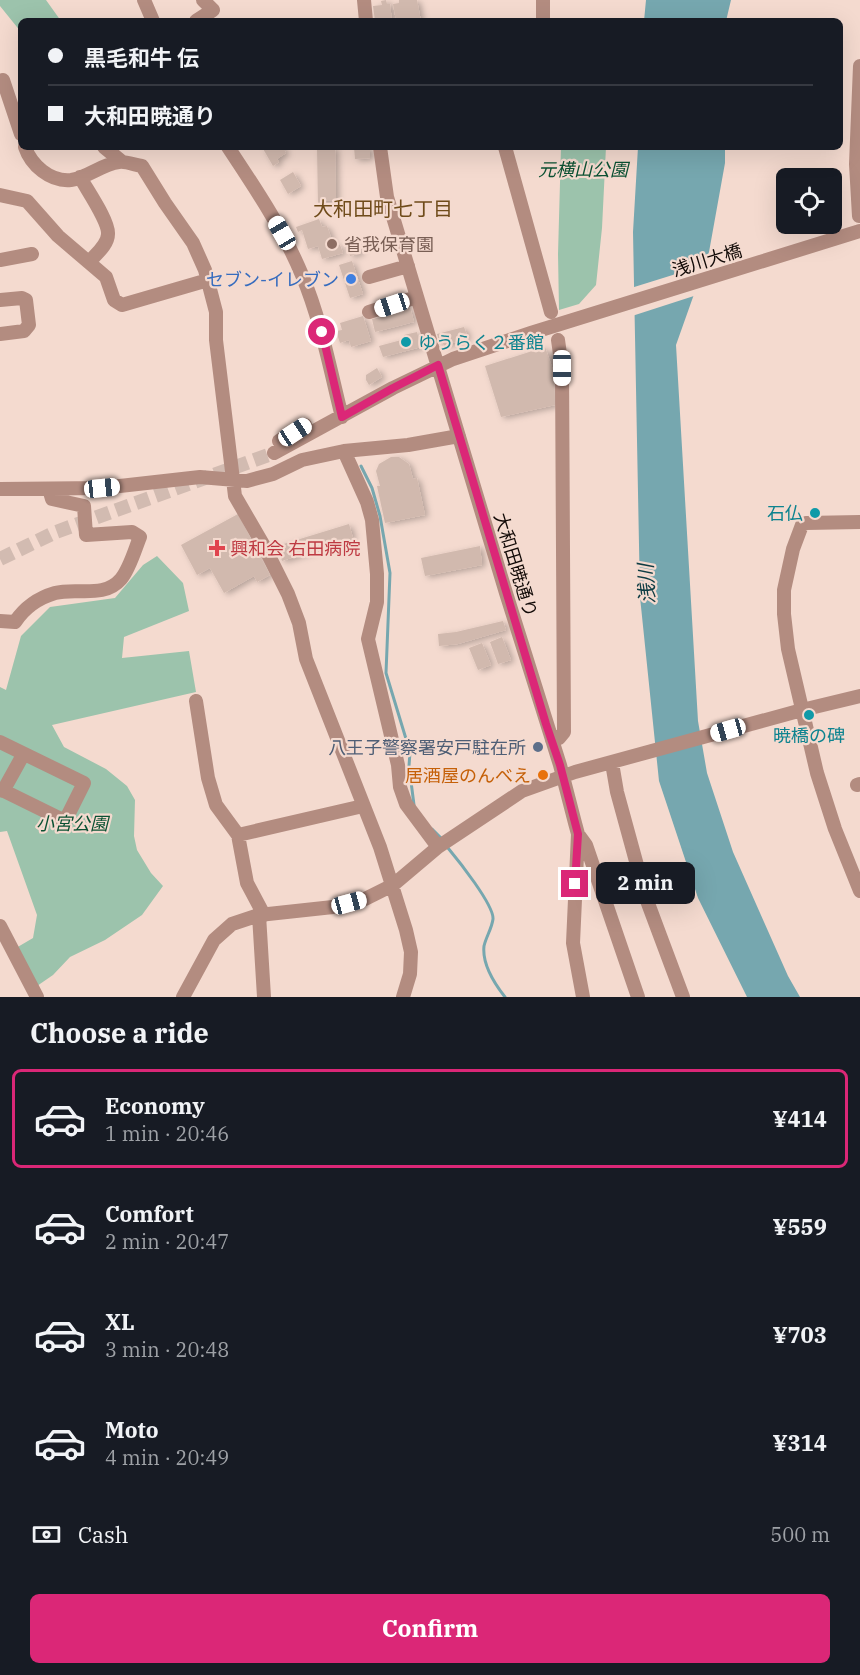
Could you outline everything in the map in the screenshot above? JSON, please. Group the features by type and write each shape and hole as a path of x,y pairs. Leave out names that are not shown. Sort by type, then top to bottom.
{"street":[{"path":"144,0 152,18"},
{"path":"201,18 213,10 203,0"},
{"path":"364,0 366,18"},
{"path":"543,0 543,18"},
{"path":"0,66 6,76 1,81 18,126"},
{"path":"859,216 856,164 860,66"},
{"path":"26,150 29,159 47,175 70,180 121,161"},
{"path":"108,150 121,161 142,166 193,243 208,280 216,312 216,340 235,496 264,546 299,623 306,659 393,885 411,952 410,974 403,997"},
{"path":"230,150 264,201 301,273 322,332 342,417"},
{"name":"大和田暁通り","path":"380,150 387,198 563,776 578,834 573,943 583,997"},
{"path":"507,150 551,312"},
{"path":"80,177 106,224 108,234 104,245 89,262"},
{"path":"0,195 27,201 58,236 106,277 114,300 122,304 208,280"},
{"name":"浅川大橋","path":"274,453 438,365 481,348 860,231"},
{"path":"0,260 32,254"},
{"path":"369,277 408,266"},
{"path":"369,312 417,297"},
{"path":"0,300 22,298 26,300 29,325 24,331 0,334"},
{"path":"552,740 559,738 564,732 562,368 558,340"},
{"path":"273,474 267,446 305,425"},
{"path":"0,489 102,488 200,477 247,481 273,474 302,460 459,436"},
{"path":"344,452 367,502 372,520 377,602 368,639 398,765 400,787 406,804 438,847"},
{"path":"0,621 15,622 28,605 57,592 85,592 108,588 115,584 123,578 140,537 132,532 86,535 84,506 52,499 49,489"},
{"path":"860,522 806,523 801,527 785,582 784,614 798,711 826,802 860,891"},
{"path":"183,997 214,940 232,924 261,915 333,907 365,899 393,885 438,847 522,791 563,776 860,696"},
{"path":"196,701 216,805 238,836 247,883 261,915 264,997"},
{"path":"0,742 84,783 65,821 2,790 23,754"},
{"path":"615,762 617,792 643,888 683,997"},
{"path":"238,836 363,806"},
{"path":"578,834 586,845 638,997"},
{"path":"0,926 37,997"},
{"path":"192,983 197,997"}],"green space":[{"path":"0,0 46,0 59,18 18,18 18,28 0,6"},
{"name":"元横山公園","path":"561,150 606,150 602,228 596,285 579,304 559,310"},
{"name":"小宮公園","path":"157,556 183,583 189,611 124,637 122,658 189,651 196,692 52,725 64,747 106,769 127,786 135,800 134,836 137,850 151,873 163,886 142,915 105,940 70,957 53,975 37,986 16,948 33,938 37,915 7,831 0,832 0,687 6,690 21,636 50,607 115,598 143,565"}],"water":[{"path":"646,0 731,0 727,18 644,18"},
{"name":"浅川","path":"638,150 725,150 725,163 709,252 676,345 698,721 707,773 733,852 788,976 800,997 747,997 698,898 659,781 640,597 633,232"}],"pier":[{"path":"708,264 697,295 632,316 631,288"}],"building":[{"path":"386,0 387,4 390,4 392,18 375,18 373,6 382,5 381,1"},
{"path":"399,0 417,0 420,18 395,18 393,4 399,3"},
{"path":"264,150 284,150 286,153 277,159 279,162 273,166"},
{"path":"317,150 335,150 336,201 324,201 324,207 318,207"},
{"path":"354,150 370,150 370,158 355,159"},
{"path":"293,172 301,186 288,194 280,180"},
{"path":"319,219 322,227 327,226 334,246 340,245 343,253 322,259 318,246 308,249 302,230 298,232 296,227"},
{"path":"358,241 361,253 350,256 347,245"},
{"name":"セブン-イレブン","path":"352,261 363,294 350,298 339,265"},
{"path":"410,307 414,322 375,332 372,319 403,312 402,308"},
{"path":"363,316 371,341 351,347 349,340 340,343 336,331 342,330 340,323"},
{"path":"464,327 468,338 444,346 443,343 440,344 437,334"},
{"name":"ゆうらく２番館","path":"417,332 421,347 383,357 379,346 405,339 404,335"},
{"path":"545,347 554,373 555,405 501,417 485,366"},
{"path":"377,368 382,377 369,385 366,375"},
{"path":"391,457 399,457 409,464 413,479 417,478 425,515 385,523 376,471 379,464"},
{"path":"238,514 270,575 257,582 254,576 224,593 210,568 197,575 181,545"},
{"path":"349,524 353,538 282,561 277,546"},
{"path":"480,546 482,565 425,576 421,558"},
{"path":"503,621 506,630 458,644 439,646 438,634"},
{"path":"502,637 511,660 498,664 490,642"},
{"path":"482,643 491,665 478,670 469,648"}],"waterway":[{"path":"361,466 372,488 380,516 390,573 386,673 410,752 409,766 414,805"},
{"path":"432,829 442,839"},
{"path":"448,848 475,883 492,912 493,919 484,946 485,960 493,979 505,997"}],"tunnel":[{"path":"0,559 56,532 274,453"}],"place":[{"name":"省我保育園","path":"332,244"},
{"name":"セブン-イレブン","path":"351,279"},
{"name":"ゆうらく２番館","path":"406,342"},
{"name":"石仏","path":"815,513"},
{"name":"興和会 右田病院","path":"217,548"},
{"name":"暁橋の碑","path":"809,715"},
{"name":"八王子警察署安戸駐在所","path":"538,747"},
{"name":"居酒屋のんべえ","path":"543,775"}],"district":[{"name":"大和田町七丁目","path":"383,208"}],"route":[{"path":"322,332 342,417 438,365 572,810 578,834 575,884"}]}
